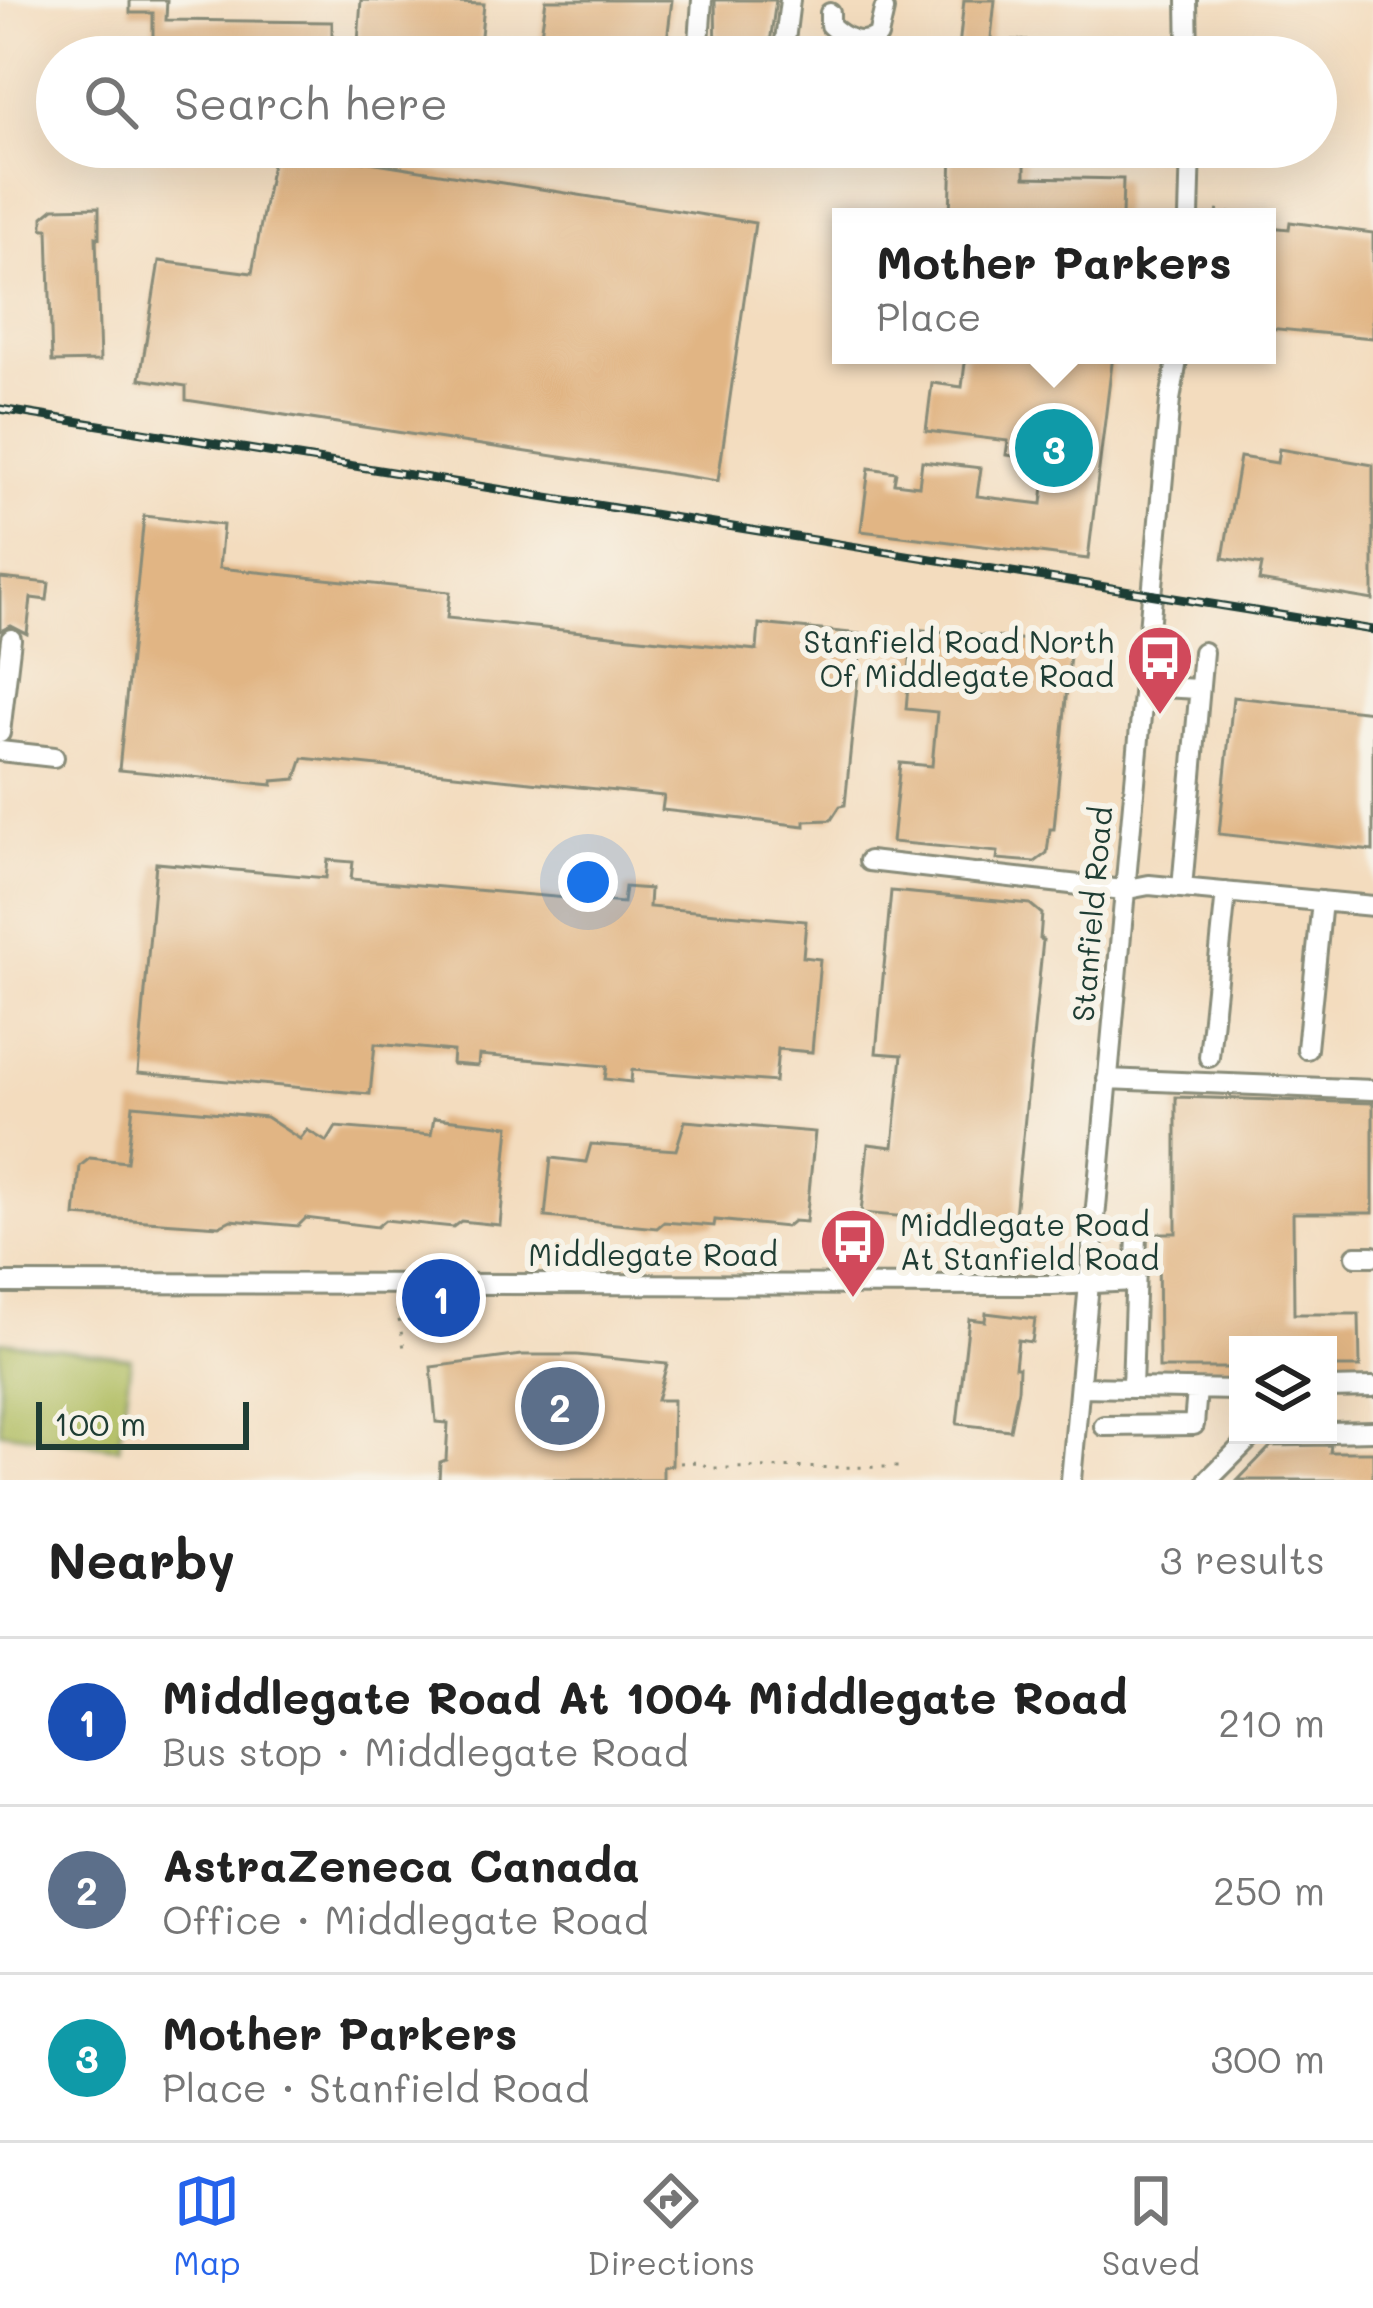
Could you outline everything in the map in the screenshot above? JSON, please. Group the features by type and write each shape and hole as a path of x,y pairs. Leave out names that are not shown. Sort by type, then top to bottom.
{"street":[{"path":"700,36 703,0"},
{"path":"786,36 790,0"},
{"path":"1187,0 1188,36"},
{"path":"829,6 844,26 856,29 873,26 884,5"},
{"path":"1189,208 1190,168"},
{"name":"Stanfield Road","path":"1071,1480 1142,686 1177,364"},
{"path":"0,733 11,639"},
{"path":"1182,888 1203,652"},
{"path":"1142,686 1198,688"},
{"path":"0,751 54,757"},
{"path":"869,860 1123,890 1149,885 1373,906"},
{"path":"1209,1057 1226,892"},
{"path":"1306,1049 1322,901"},
{"path":"1107,1079 1373,1090"},
{"path":"1132,1388 1137,1234"},
{"name":"Middlegate Road","path":"0,1282 1052,1285 1135,1281"},
{"path":"1080,1387 1229,1390"},
{"path":"1337,1388 1373,1387"},
{"path":"1103,1426 1194,1425 1196,1390"},
{"path":"1337,1432 1373,1431"},
{"path":"1208,1480 1244,1444"}],"path":[{"path":"397,1308 404,1348"},
{"path":"680,1463 698,1462 710,1468 901,1468"}],"green space":[{"path":"0,1341 131,1358 119,1448 0,1432"}],"building":[{"path":"130,0 167,0 166,20 332,22 332,36 153,36 153,13 130,13"},
{"path":"361,0 484,4 481,36 358,36"},
{"path":"546,0 672,0 668,36 541,36"},
{"path":"715,0 776,0 771,36 716,36"},
{"path":"964,0 995,0 991,36 960,36"},
{"path":"271,168 408,168 755,223 718,481 186,400 186,386 140,379 159,261 252,273"},
{"path":"951,168 1025,168 1025,177 1123,179 1122,208 950,208"},
{"path":"99,207 100,361 52,362 48,229 43,229 43,217 54,208"},
{"path":"1290,222 1373,233 1373,338 1276,329 1276,228 1289,229"},
{"path":"965,364 1112,364 1088,559 861,531 869,468 896,472 894,483 919,486 922,461 981,468 977,496 1042,504 1047,460 1006,455 1008,441 926,431 932,383 962,387"},
{"path":"1279,449 1373,465 1373,600 1259,581 1262,565 1223,558 1240,457 1277,463"},
{"path":"144,516 223,525 219,568 450,592 447,618 757,650 759,624 862,634 845,805 831,820 805,821 805,826 662,810 664,796 303,758 296,779 273,781 273,785 119,770"},
{"path":"0,578 49,583 47,600 31,598 27,634 11,626 0,631"},
{"path":"913,629 1071,644 1054,829 1050,829 1047,853 1035,862 997,859 998,852 892,842 900,763 932,766 937,712 906,709"},
{"path":"1233,697 1373,712 1373,851 1219,834"},
{"path":"328,860 353,862 351,879 623,903 625,887 650,889 649,907 806,921 803,957 820,959 812,1052 778,1049 775,1082 632,1070 631,1082 605,1079 607,1066 479,1055 478,1066 452,1064 453,1051 375,1044 370,1094 138,1073 156,863 326,878"},
{"path":"891,891 1030,904 1042,914 1014,1226 861,1213 868,1144 893,1147 902,1055 876,1053"},
{"path":"1176,1097 1373,1103 1373,1213 1293,1213 1294,1314 1359,1314 1360,1367 1337,1367 1337,1336 1229,1336 1229,1368 1159,1368 1158,1233 1176,1233"},
{"path":"133,1105 266,1117 300,1139 307,1130 327,1142 336,1127 431,1135 434,1118 509,1126 500,1225 461,1221 453,1227 385,1220 377,1227 306,1218 298,1226 231,1220 219,1226 75,1216 80,1166 90,1158 127,1162"},
{"path":"685,1121 815,1132 806,1222 793,1221 786,1227 715,1220 714,1226 664,1222 657,1228 545,1217 551,1158 586,1162 591,1144 676,1150"},
{"path":"986,1313 1035,1319 1032,1342 1018,1340 1018,1389 1010,1430 957,1424 969,1319 985,1321"},
{"path":"522,1355 667,1364 657,1400 673,1400 672,1465 663,1467 663,1480 439,1480 440,1462 446,1460 448,1423 436,1422 431,1367"},
{"path":"1331,1445 1330,1452 1373,1452 1373,1480 1238,1480 1271,1446"}],"railway":[{"path":"0,409 1373,630"}],"place":[{"name":"Mother Parkers","path":"1054,448"},
{"name":"Stanfield Road North Of Middlegate Road","path":"1160,717"},
{"name":"Middlegate Road At 1004 Middlegate Road","path":"441,1298"},
{"name":"Middlegate Road At Stanfield Road","path":"853,1300"},
{"name":"AstraZeneca Canada","path":"560,1406"}]}
